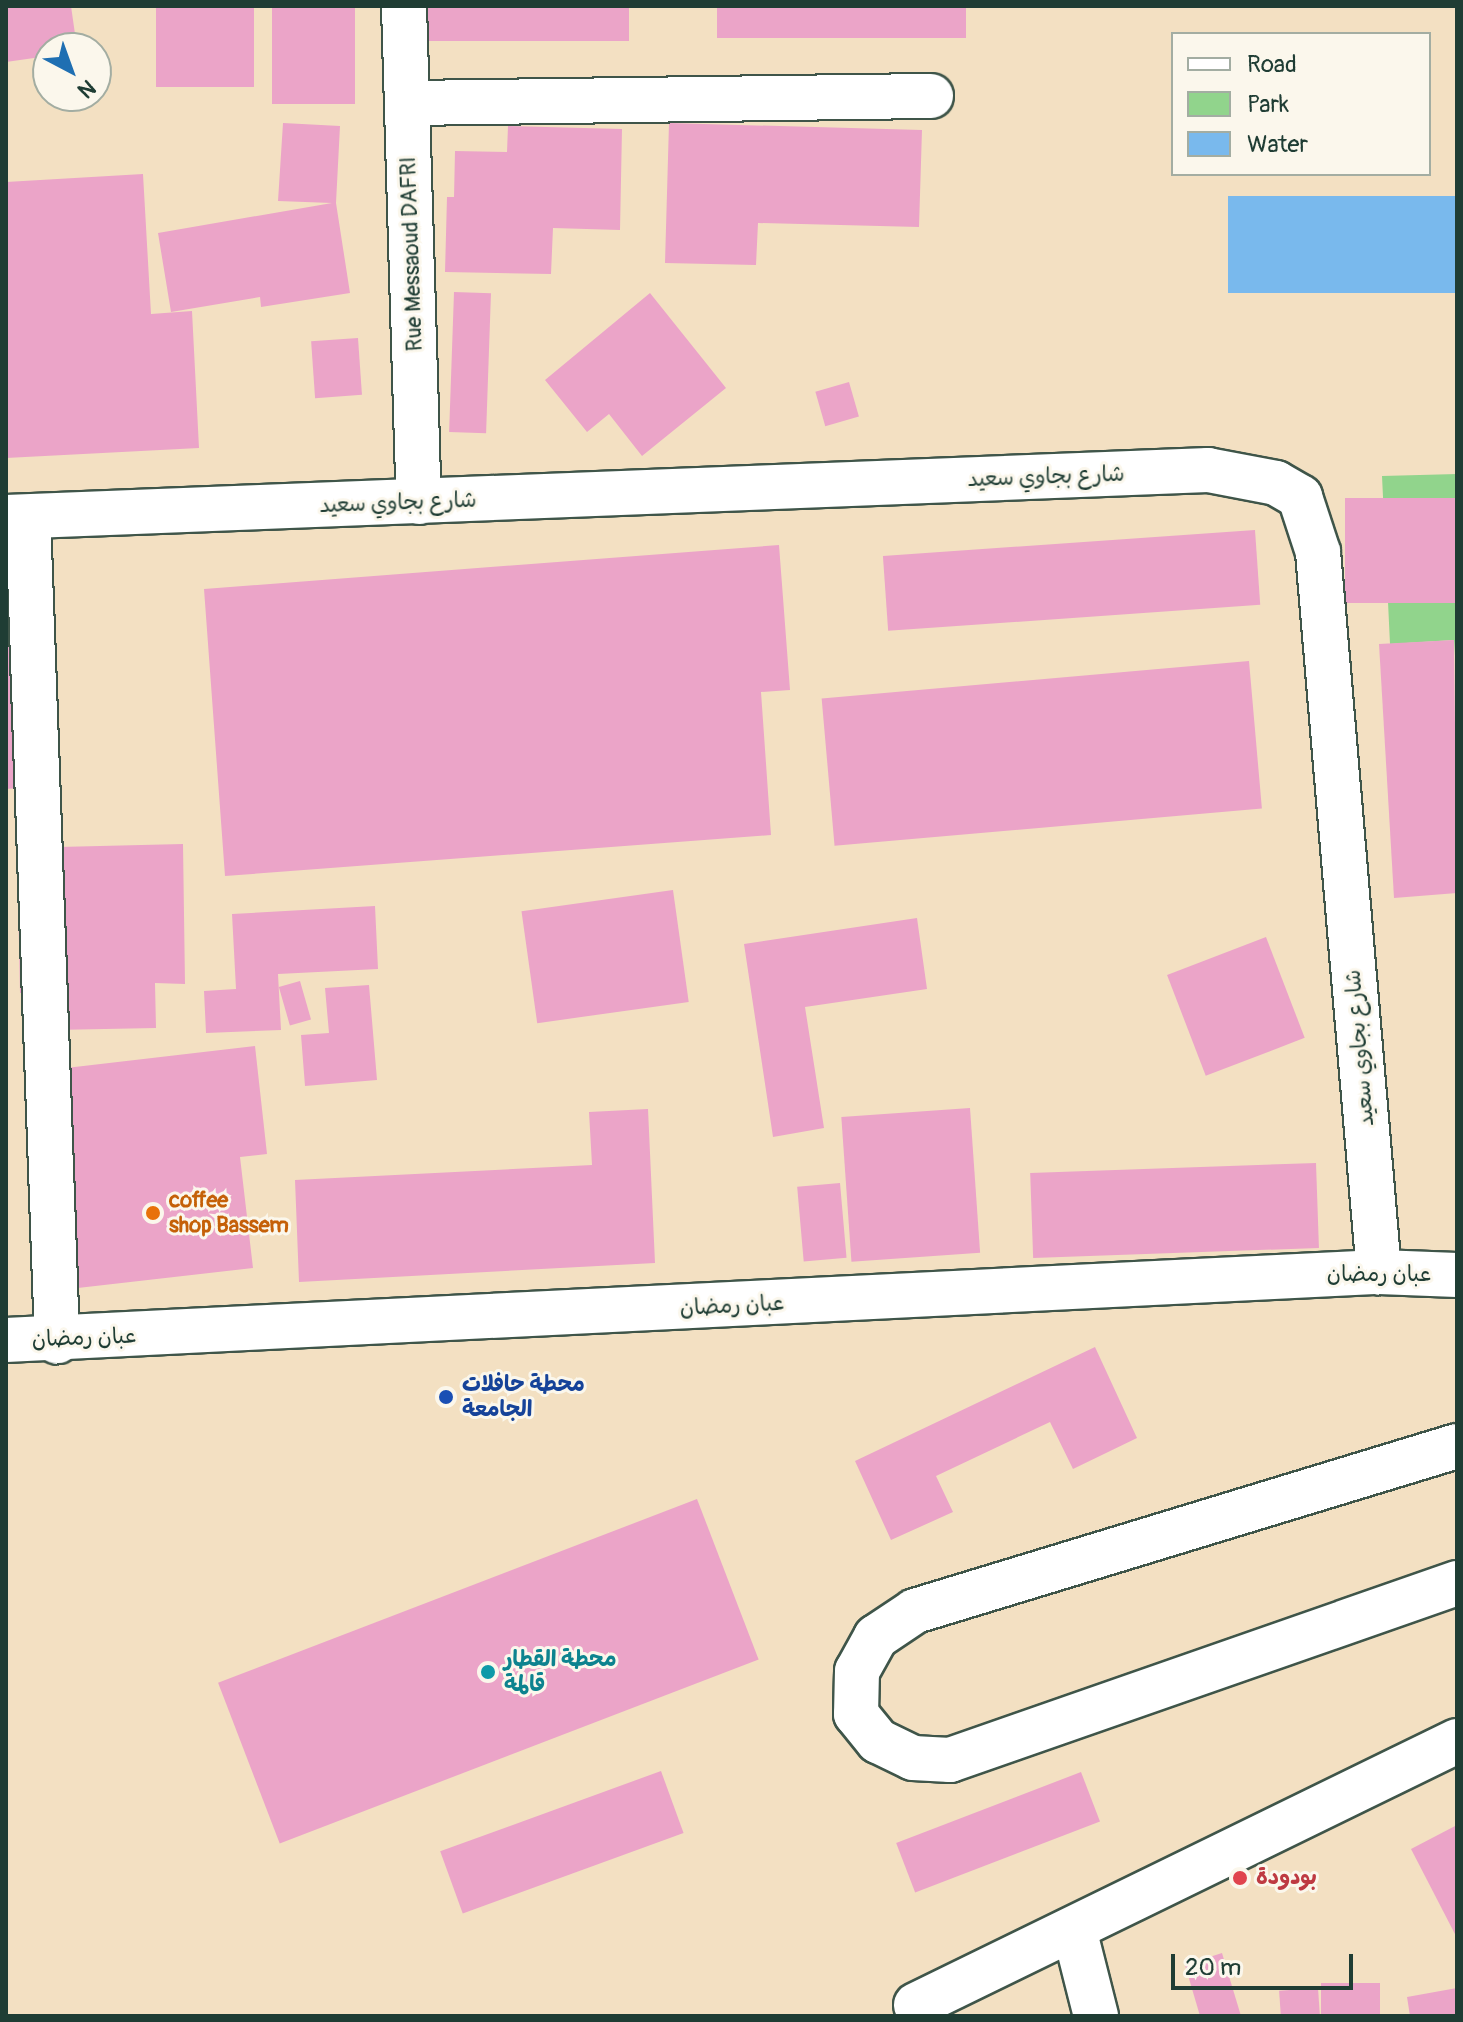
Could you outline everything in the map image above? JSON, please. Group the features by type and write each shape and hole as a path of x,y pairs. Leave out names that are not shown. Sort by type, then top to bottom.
{"street":[{"name":"Rue Messaoud DAFRI","path":"404,6 419,502"},
{"path":"408,103 931,96"},
{"name":"شارع بجاوي سعيد","path":"17,517 1208,470 1276,483 1300,497 1318,552 1379,1272"},
{"path":"17,517 57,1341"},
{"name":"عبان رمضان","path":"6,1340 57,1341 1379,1272 1457,1275"},
{"path":"1457,1446 915,1611 876,1637 857,1671 856,1714 878,1741 913,1758 950,1760 1457,1583"},
{"path":"916,2005 1457,1741"},
{"path":"1074,1929 1096,2016"}],"green space":[{"path":"1457,474 1457,687 1454,640 1390,644 1382,476"}],"water":[{"path":"1228,196 1457,196 1457,293 1228,293"}],"building":[{"path":"71,6 75,32 32,32 32,58 6,62 6,8"},
{"path":"156,6 254,6 254,87 156,87"},
{"path":"272,6 355,6 355,104 272,104"},
{"path":"422,6 629,6 629,41 422,41"},
{"path":"717,6 966,6 966,38 717,38"},
{"path":"283,123 340,126 336,203 350,293 261,307 260,297 171,312 158,233 332,203 278,201"},
{"path":"669,123 922,130 919,227 758,223 756,265 665,263"},
{"path":"508,126 622,129 620,230 553,228 551,274 445,272 447,197 454,197 455,151 507,152"},
{"path":"143,174 151,314 192,311 199,448 6,458 6,182"},
{"path":"454,292 491,293 486,433 449,432"},
{"path":"650,293 726,388 642,456 609,414 587,432 545,380"},
{"path":"358,338 362,395 315,398 311,341"},
{"path":"849,382 859,417 825,426 815,392"},
{"path":"1345,498 1457,498 1457,603 1345,603"},
{"path":"1255,530 1260,605 888,631 883,556"},
{"path":"779,545 790,690 761,692 771,835 225,876 204,589"},
{"path":"14,559 32,787 6,789 6,560"},
{"path":"1454,640 1457,893 1394,898 1379,644"},
{"path":"1249,661 1262,808 835,846 822,698"},
{"path":"183,844 185,984 155,983 156,1028 54,1030 54,992 20,993 17,848"},
{"path":"673,890 689,1002 537,1023 521,911"},
{"path":"375,906 378,969 278,974 281,1030 206,1033 204,991 236,989 232,914"},
{"path":"917,918 927,989 805,1007 824,1128 773,1137 744,944"},
{"path":"1266,937 1305,1038 1206,1076 1167,975"},
{"path":"300,981 311,1019 290,1026 279,987"},
{"path":"369,985 377,1080 305,1086 301,1035 329,1033 325,988"},
{"name":"coffee shop Bassem","path":"255,1046 267,1154 240,1157 253,1268 69,1289 49,1070"},
{"path":"970,1108 980,1253 851,1262 841,1117"},
{"path":"648,1109 655,1263 299,1282 295,1180 592,1165 589,1112"},
{"path":"1316,1163 1319,1248 1033,1258 1030,1173"},
{"path":"840,1183 847,1258 804,1261 797,1187"},
{"path":"1095,1347 1137,1438 1073,1469 1050,1422 936,1476 953,1512 891,1540 855,1461"},
{"name":"محطة القطار قالمة","path":"697,1499 759,1660 280,1843 218,1683"},
{"path":"661,1771 684,1833 463,1913 440,1851"},
{"path":"1081,1772 1100,1821 915,1892 896,1843"},
{"path":"1457,1825 1457,1938 1411,1849"},
{"path":"1222,1953 1241,2016 1200,2016 1185,1965"},
{"path":"1321,1983 1380,1983 1380,2016 1321,2016"},
{"path":"1318,1988 1320,2015 1281,2016 1279,1991"},
{"path":"1457,1988 1457,2016 1410,2016 1407,1997"}],"place":[{"name":"coffee shop Bassem","path":"153,1213"},
{"name":"محطة حافلات الجامعة","path":"446,1397"},
{"name":"محطة القطار قالمة","path":"488,1672"},
{"name":"بودودة","path":"1240,1878"}]}
